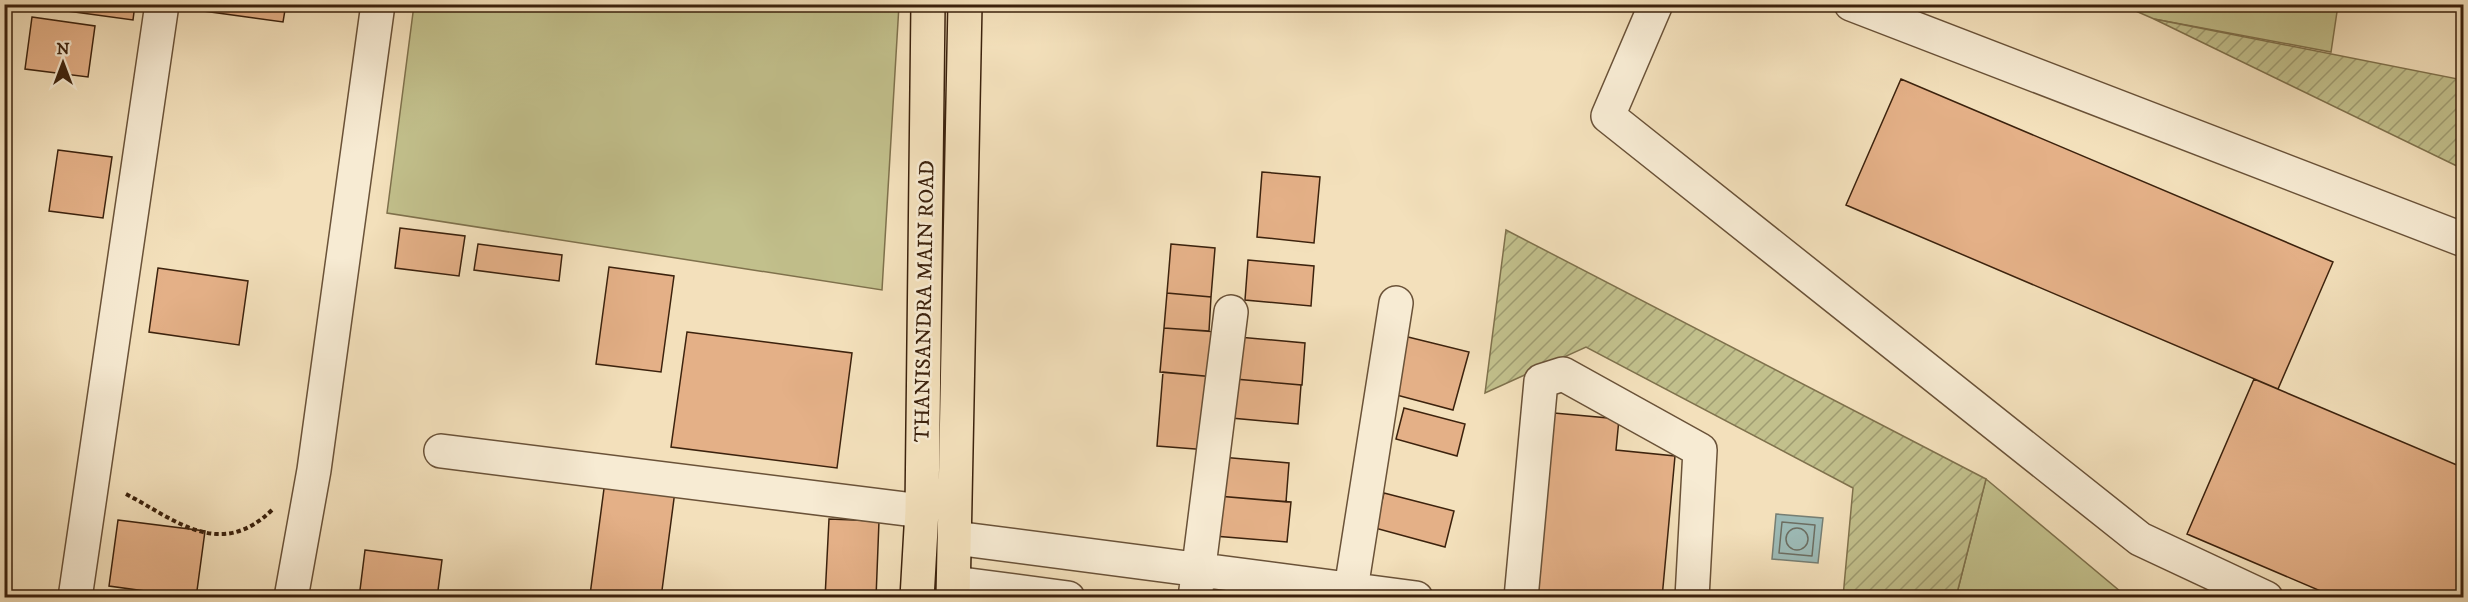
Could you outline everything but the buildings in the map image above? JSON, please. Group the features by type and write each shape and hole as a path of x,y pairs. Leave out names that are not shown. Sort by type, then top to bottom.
{"main road":[{"name":"THANISANDRA MAIN ROAD","path":"917,597 922,511 928,4"},
{"name":"THANISANDRA MAIN ROAD","path":"953,590 965,4"}],"street":[{"path":"75,597 162,4"},
{"path":"291,597 314,470 378,4"},
{"path":"1656,4 1608,116 2140,539 2266,597"},
{"path":"1851,4 2463,240"},
{"path":"1351,590 1396,303"},
{"path":"1197,584 1231,312"},
{"path":"1521,597 1541,381 1563,374 1700,450 1692,597"},
{"path":"441,451 922,511"},
{"path":"955,538 1197,584 1351,590 1416,597"},
{"path":"953,590 1068,597"}],"path":[{"path":"93,477 203,534 234,534 261,520 276,506"}],"shaded area":[{"path":"414,5 899,5 882,290 387,213"},
{"path":"2122,5 2338,5 2331,52 2154,19"},
{"path":"2154,19 2463,80 2463,169"},
{"path":"1506,230 1986,479 1956,597 1843,597 1853,488 1586,347 1485,393"},
{"path":"1986,479 2127,597 1956,597"}],"water":[{"path":"1776,514 1823,518 1818,563 1772,559"}]}
